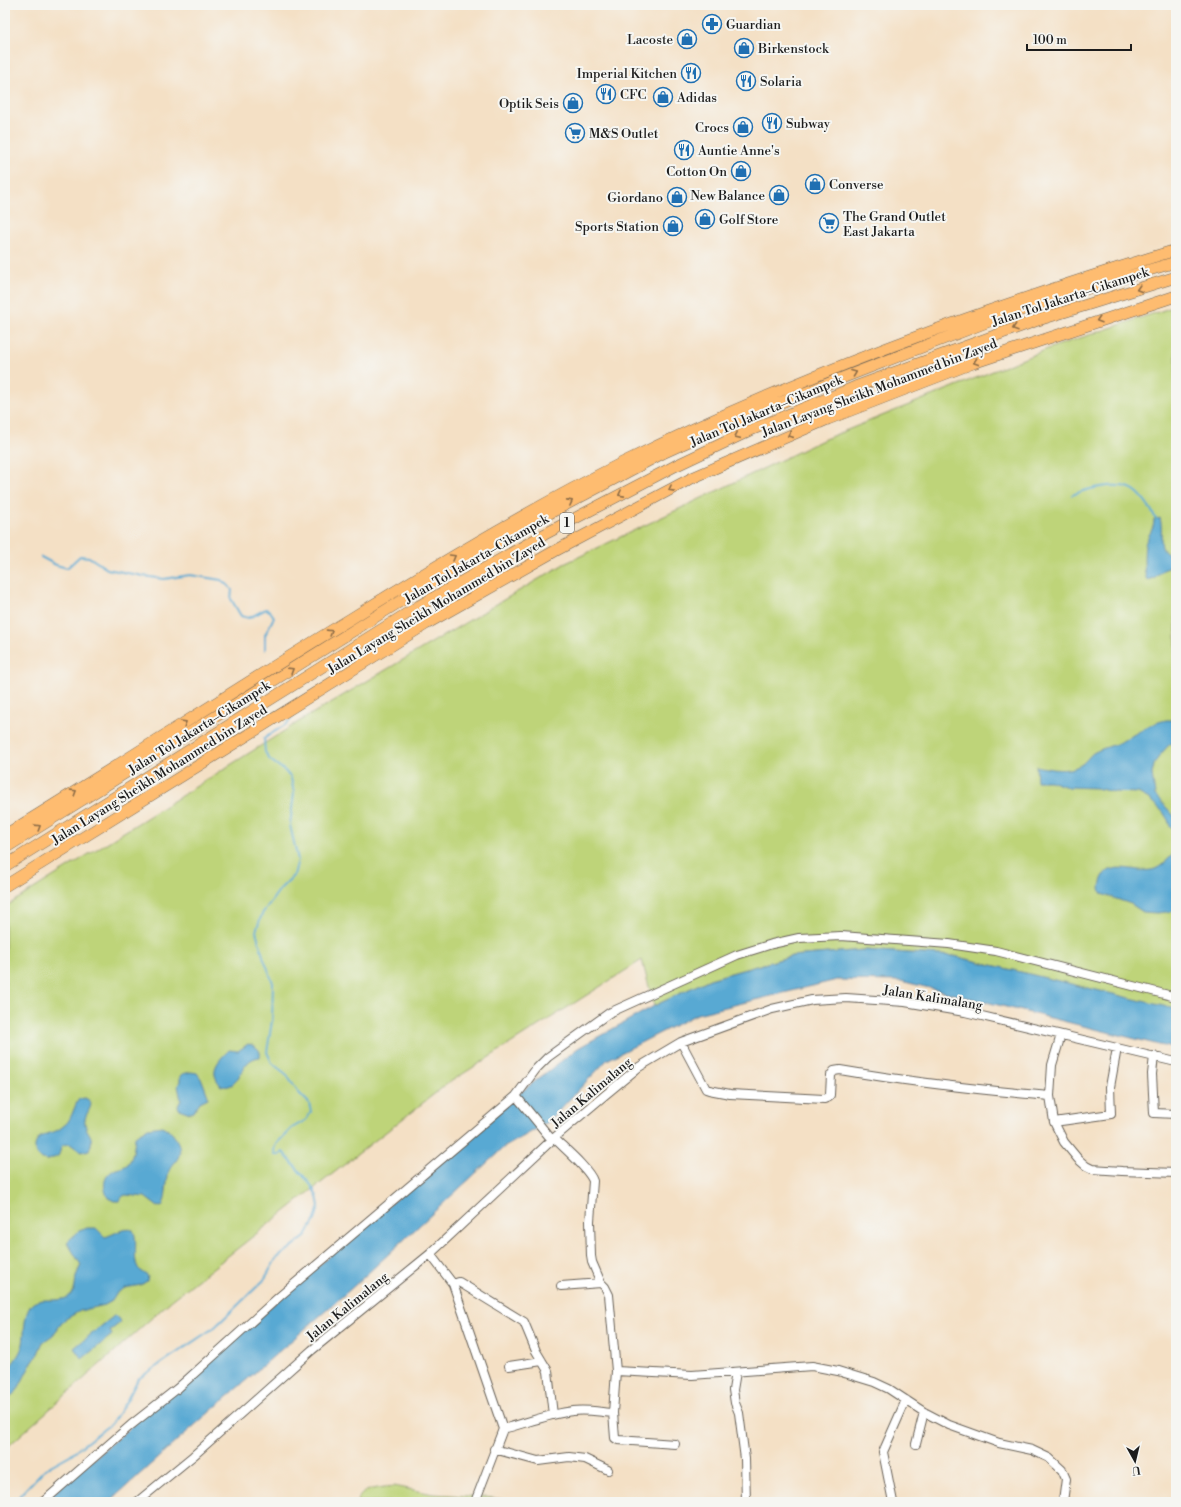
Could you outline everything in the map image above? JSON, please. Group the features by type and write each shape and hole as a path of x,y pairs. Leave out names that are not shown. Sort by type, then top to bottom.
{"highway":[{"name":"1","path":"5,835 403,587 510,524 620,464 733,410 832,369 1033,295 1094,274 1176,250"},
{"name":"Jalan Tol Jakarta–Cikampek","path":"5,848 452,569 548,514 665,452 722,426 957,333 1082,290 1176,262"},
{"name":"Jalan Tol Jakarta–Cikampek","path":"5,866 419,606 545,534 675,466 751,430 884,376 1035,321 1176,277"},
{"name":"Jalan Layang Sheikh Mohammed bin Zayed","path":"5,886 426,624 555,551 692,478 828,419 973,363 1176,296"}],"street":[{"path":"43,1502 131,1425 178,1388 286,1291 518,1099 536,1069 548,1057 609,1013 737,955 772,944 799,938 841,936 949,944 989,950 1176,997"},
{"name":"Jalan Kalimalang","path":"137,1502 193,1456 312,1350 430,1254 552,1137 639,1067 681,1042 792,1003 846,998 905,1002 965,1012 1176,1062"},
{"path":"1061,1035 1052,1065 1050,1096 1054,1122 1064,1142 1078,1159 1088,1168 1176,1173"},
{"path":"681,1042 706,1089 730,1094 824,1099 830,1095 831,1075 834,1071 840,1070 896,1080 1050,1096"},
{"path":"1054,1122 1111,1114 1110,1087 1117,1048"},
{"path":"1154,1056 1152,1074 1154,1113 1176,1114"},
{"path":"518,1099 591,1178 593,1186 590,1221 591,1256 601,1283 609,1295 616,1371 613,1413 615,1438 618,1440 675,1444"},
{"path":"430,1254 453,1284 503,1428 475,1502"},
{"path":"453,1284 459,1282 524,1322 542,1361 548,1370 553,1415"},
{"path":"561,1286 601,1283"},
{"path":"509,1366 542,1361"},
{"path":"616,1371 692,1375 812,1366 838,1371 874,1382 949,1425 999,1443 1032,1450 1049,1458 1062,1470 1066,1479 1063,1502"},
{"path":"736,1372 733,1390 745,1459 746,1502"},
{"path":"893,1502 883,1452 906,1400"},
{"path":"503,1428 553,1415 580,1411 613,1413"},
{"path":"916,1444 924,1412"},
{"path":"494,1449 538,1461 569,1457 585,1459 608,1470"}],"green space":[{"path":"1176,306 1176,1010 954,956 864,950 792,956 710,979 654,1006 642,960 447,1084 172,1300 5,1449 5,907 300,721 564,564 825,439 1050,348"},
{"path":"394,1486 433,1494 485,1497 522,1502 357,1502 359,1497 367,1491"}],"water":[{"path":"1160,518 1162,547 1169,555 1176,557 1176,565 1163,570 1154,578 1147,580 1144,568 1145,545 1153,527 1154,520"},
{"path":"1166,720 1176,720 1176,740 1159,756 1154,765 1152,774 1155,795 1176,818 1176,832 1170,826 1163,812 1149,799 1138,793 1114,792 1095,788 1067,787 1050,781 1037,781 1036,766 1059,770 1077,767 1092,754 1101,749 1123,741 1153,724"},
{"path":"1176,851 1176,911 1157,913 1143,912 1131,904 1102,894 1100,886 1102,879 1111,869 1155,869 1164,864"},
{"path":"864,950 954,956 1176,1009 1176,1049 901,981 837,980 697,1014 607,1060 547,1123 503,1148 353,1287 109,1502 43,1502 516,1096 578,1048 654,1006 710,979 792,956"},
{"path":"248,1044 257,1048 260,1052 260,1057 247,1063 233,1084 221,1086 215,1074 218,1062 229,1050 238,1051"},
{"path":"191,1072 197,1073 202,1080 208,1098 200,1102 193,1112 190,1113 179,1109 178,1106 181,1100 178,1086 180,1076"},
{"path":"85,1098 91,1103 85,1119 86,1127 91,1138 89,1150 81,1152 70,1144 66,1144 61,1147 58,1156 49,1160 39,1157 35,1148 37,1141 43,1136 66,1124 70,1119 79,1099"},
{"path":"162,1126 170,1131 176,1139 180,1149 178,1158 169,1171 163,1205 158,1207 145,1197 126,1195 119,1201 114,1201 108,1198 104,1185 106,1178 112,1171 128,1164 133,1154 135,1136 148,1128"},
{"path":"87,1228 96,1228 105,1237 126,1229 133,1230 135,1235 136,1264 139,1269 148,1276 147,1281 141,1285 125,1288 117,1293 112,1301 105,1305 80,1311 64,1320 53,1335 43,1342 37,1356 17,1391 5,1401 5,1373 16,1359 22,1348 25,1319 28,1309 35,1302 40,1300 64,1299 73,1292 75,1288 76,1276 81,1265 67,1242 79,1231"},
{"path":"115,1315 121,1322 110,1331 112,1335 82,1359 74,1348"}],"waterway":[{"path":"1072,495 1108,486 1123,486 1130,488 1138,493 1146,502 1157,522"},
{"path":"41,557 56,565 67,568 80,556 89,557 107,569 143,576 164,579 190,575 221,580 232,590 231,599 241,616 249,618 266,609 270,611 274,617 265,635 265,650"},
{"path":"15,1502 45,1469 70,1455 112,1423 127,1400 138,1379 215,1327 264,1280 276,1259 305,1237 315,1220 319,1206 317,1196 311,1185 283,1152 279,1155 275,1154 274,1149 276,1144 292,1128 306,1120 311,1112 309,1103 298,1092 286,1074 272,1063 267,1052 272,1021 273,983 256,931 262,914 280,889 294,875 298,860 290,825 294,793 291,778 284,770 270,760 265,752 264,739 288,723 293,716"}],"place":[{"name":"Guardian","path":"712,24"},
{"name":"Lacoste","path":"687,39"},
{"name":"Birkenstock","path":"744,48"},
{"name":"Imperial Kitchen","path":"691,73"},
{"name":"Solaria","path":"746,81"},
{"name":"CFC","path":"606,94"},
{"name":"Adidas","path":"663,97"},
{"name":"Optik Seis","path":"573,103"},
{"name":"Subway","path":"772,123"},
{"name":"Crocs","path":"743,127"},
{"name":"M&S Outlet","path":"575,133"},
{"name":"Auntie Anne's","path":"684,150"},
{"name":"Cotton On","path":"741,171"},
{"name":"Converse","path":"815,184"},
{"name":"New Balance","path":"779,195"},
{"name":"Giordano","path":"677,197"},
{"name":"Golf Store","path":"705,219"},
{"name":"The Grand Outlet East Jakarta","path":"829,223"},
{"name":"Sports Station","path":"673,226"}]}
